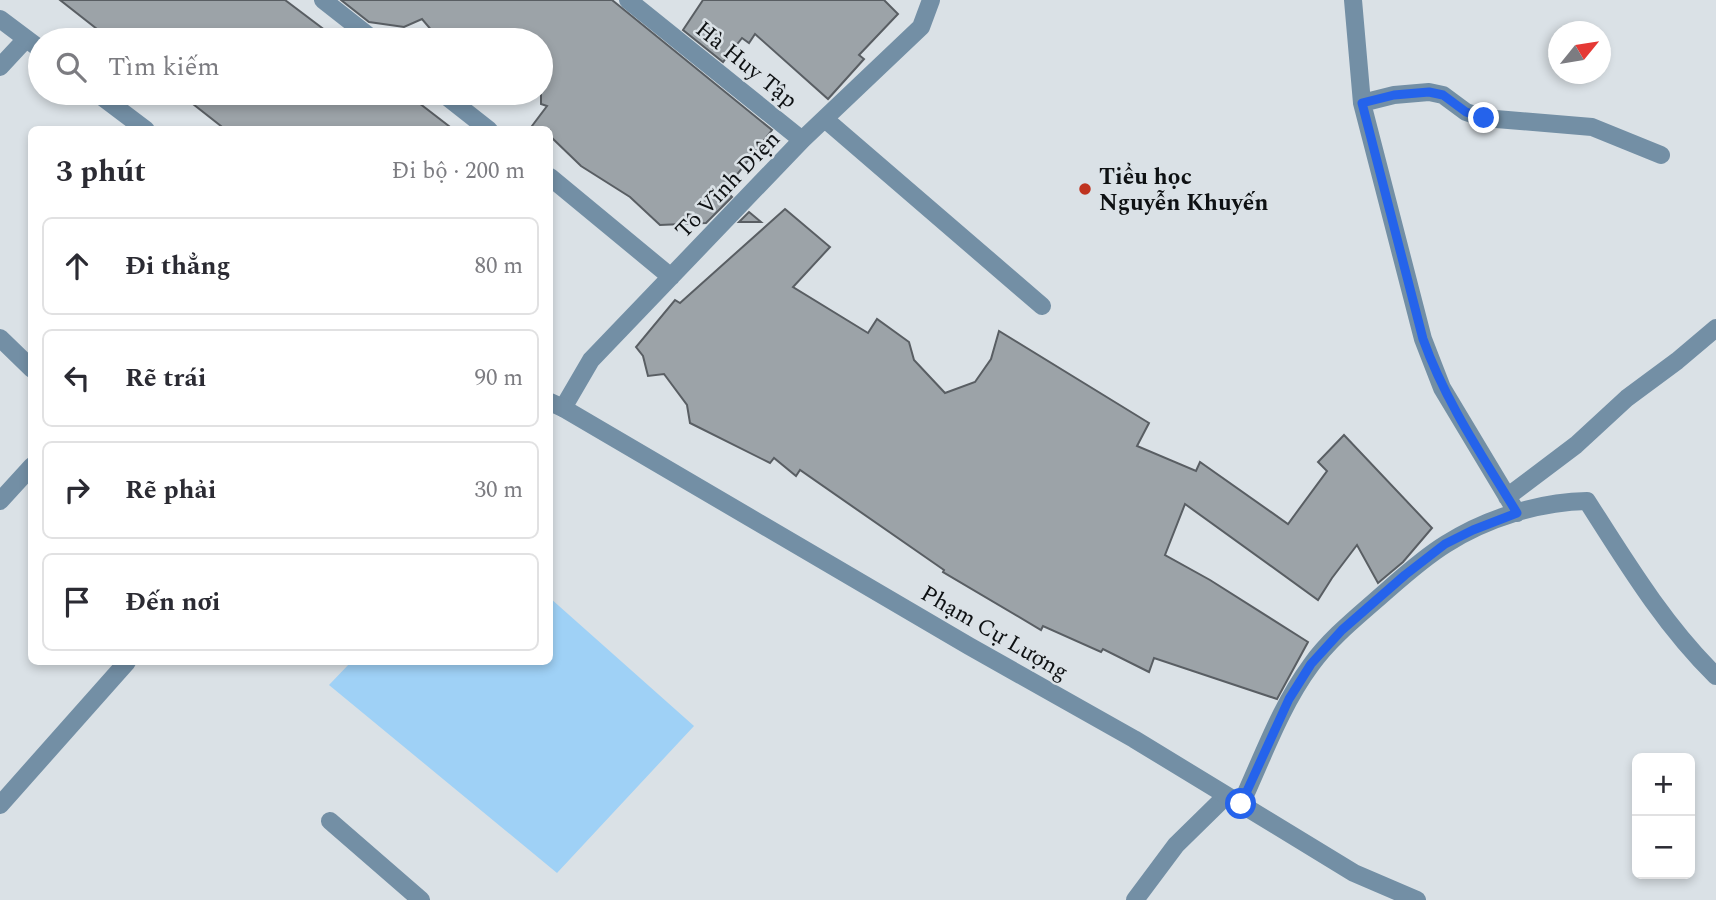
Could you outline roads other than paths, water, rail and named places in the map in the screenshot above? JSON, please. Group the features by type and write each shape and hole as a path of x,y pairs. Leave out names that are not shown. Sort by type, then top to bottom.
{"street":[{"path":"323,0 359,28"},
{"name":"Hà Huy Tập","path":"628,0 802,141"},
{"name":"Tô Vĩnh Diện","path":"556,405 591,360 802,141 921,27 931,0"},
{"path":"1353,0 1362,103 1423,339 1442,388 1519,506"},
{"path":"0,19 28,40"},
{"path":"0,67 28,47"},
{"path":"1362,103 1394,95 1429,92 1443,95 1466,112 1484,118 1592,127 1661,155"},
{"path":"113,105 141,126"},
{"path":"457,105 484,126"},
{"path":"825,120 1042,306"},
{"path":"553,179 671,277"},
{"path":"1135,900 1176,845 1234,800 1311,664 1342,630 1445,544 1519,506 1576,445 1627,398 1716,328"},
{"path":"0,338 28,365"},
{"name":"Phạm Cự Lượng","path":"556,405 1134,739 1354,873 1417,900"},
{"path":"0,501 28,470"},
{"path":"1519,506 1587,501 1645,592 1678,635 1716,676"},
{"path":"0,805 125,665"},
{"path":"330,821 421,900"}],"place":[{"name":"Tiểu học Nguyễn Khuyến","path":"1085,189"}]}
